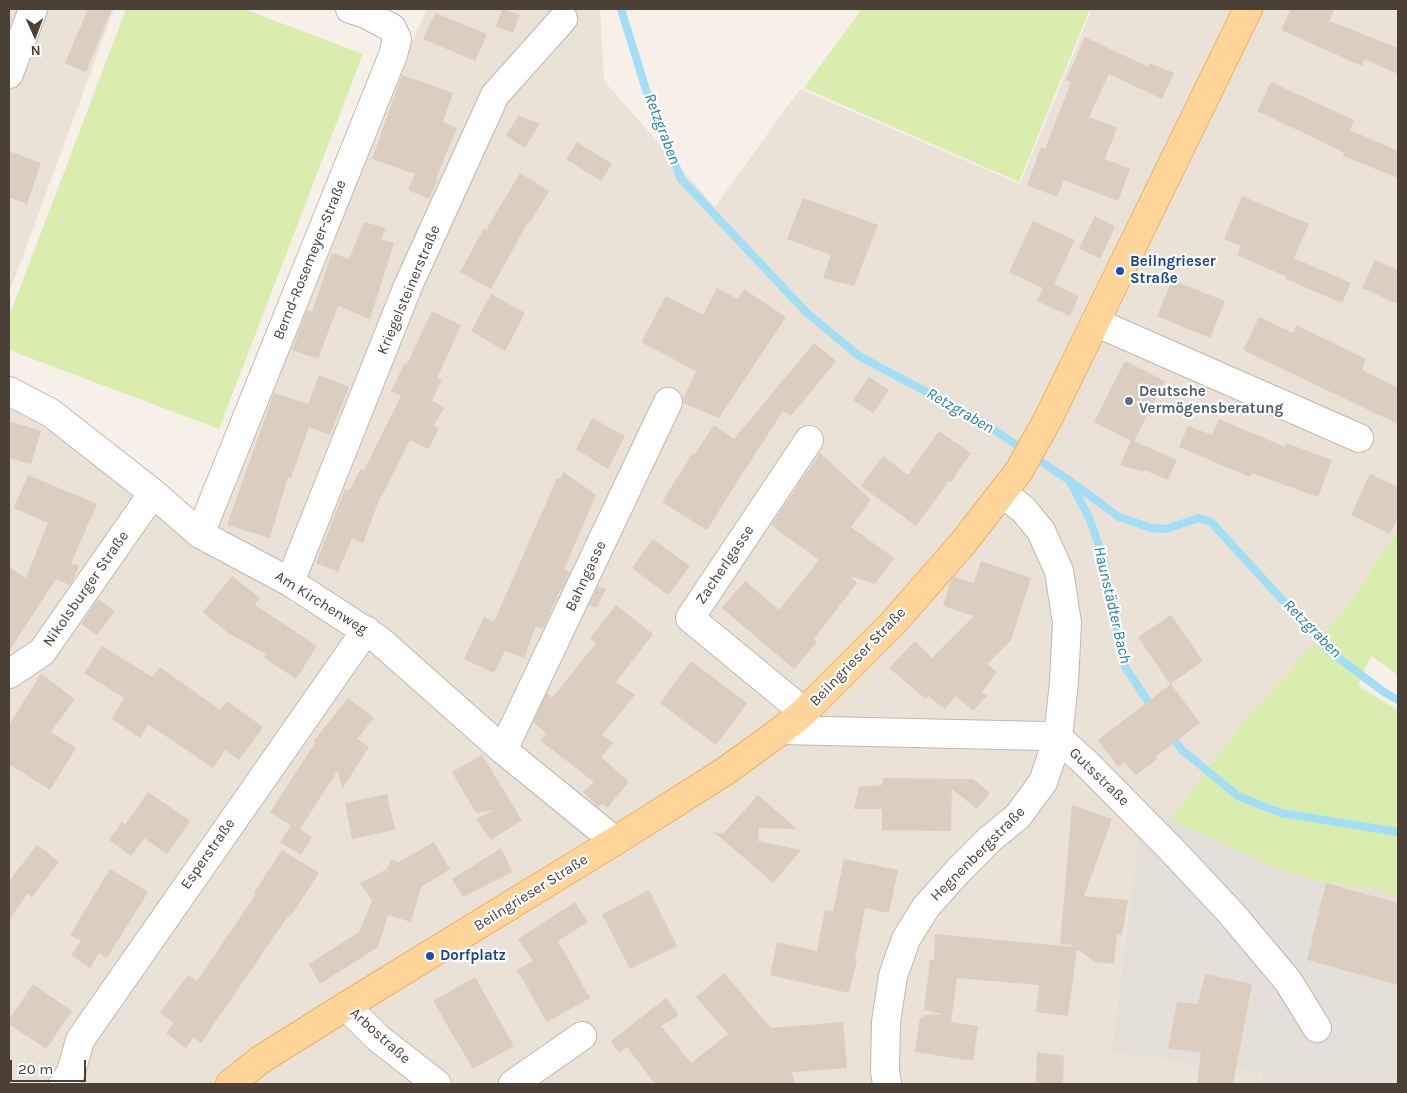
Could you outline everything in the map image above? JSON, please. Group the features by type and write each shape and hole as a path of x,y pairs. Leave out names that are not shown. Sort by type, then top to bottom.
{"main road":[{"name":"Beilngrieser Straße","path":"230,1084 260,1060 615,842 724,772 804,712 894,622 963,542 1019,472 1042,431 1248,9"}],"street":[{"path":"9,74 33,9"},
{"name":"Bernd-Rosemeyer-Straße","path":"200,534 393,55 396,39 392,28 366,14 350,9"},
{"name":"Kriegelsteinerstraße","path":"290,582 408,286 495,95 563,19"},
{"path":"1095,322 1359,438"},
{"name":"Am Kirchenweg","path":"9,391 51,413 153,493 200,534 290,582 366,630 504,750 615,842"},
{"name":"Bahngasse","path":"504,750 668,402"},
{"name":"Zacherlgasse","path":"804,712 690,618 809,440"},
{"name":"Nikolsburger Straße","path":"9,674 42,652 153,493"},
{"name":"Hegnenbergstraße","path":"887,1084 885,1071 886,1022 893,976 906,939 926,906 990,839 1018,816 1043,782 1058,738 1064,682 1067,623 1060,571 1041,531 1023,509 1002,493"},
{"name":"Esperstraße","path":"63,1084 71,1072 80,1040 366,630"},
{"name":"Gutsstraße","path":"782,730 1044,736 1058,738 1085,762 1230,912 1288,981 1317,1028"},
{"name":"Arbostraße","path":"346,1006 378,1038 437,1084"},
{"path":"513,1084 582,1036"}],"shaded area":[{"path":"9,9 114,9 9,293"},
{"path":"427,9 600,9 604,81 715,207 800,89 1020,184 1092,9 1398,9 1398,529 1346,608 1246,718 1170,820 1138,839 1111,1050 1262,1073 1261,1084 9,1084 9,402 53,427 207,551 405,58"},
{"path":"1170,820 1281,870 1326,883 1367,888 1398,896 1398,1084 1261,1084 1262,1073 1111,1051 1138,839"}],"green space":[{"path":"126,9 244,9 363,54 219,429 9,350 9,317"},
{"path":"862,9 1090,9 1019,182 804,88"},
{"path":"1398,529 1398,675 1371,656 1358,686 1398,710 1398,896 1367,888 1326,883 1281,870 1170,820 1246,718 1346,608"}],"building":[{"path":"88,9 112,9 86,72 65,63"},
{"path":"502,9 520,15 513,33 496,26"},
{"path":"1291,9 1334,9 1329,21 1398,48 1398,74 1364,59 1362,66 1281,30"},
{"path":"435,13 487,34 475,61 423,39"},
{"path":"1085,37 1148,67 1150,63 1174,73 1162,99 1109,74 1089,117 1117,128 1105,159 1130,169 1118,201 1064,180 1057,197 1027,185 1041,147 1045,149 1071,82 1066,80"},
{"path":"402,75 453,93 443,122 457,128 429,199 408,190 415,174 372,159"},
{"path":"1271,82 1354,120 1350,130 1398,151 1398,178 1343,156 1344,153 1333,147 1257,111"},
{"path":"518,116 540,123 525,148 506,136"},
{"path":"577,142 612,164 601,181 566,159"},
{"path":"9,151 41,163 27,204 9,197"},
{"path":"520,173 549,191 530,223 528,222 491,289 460,272 484,228 486,230"},
{"path":"1242,196 1309,224 1294,258 1351,283 1342,303 1237,255 1241,246 1224,239"},
{"path":"803,198 878,225 854,286 823,278 831,255 787,239"},
{"path":"1095,216 1115,227 1100,258 1079,249"},
{"path":"1033,221 1075,240 1054,284 1079,296 1070,316 1037,301 1043,288 1009,272"},
{"path":"364,222 386,228 381,239 394,243 370,319 338,306 318,359 292,350 307,310 312,312 332,253 349,259"},
{"path":"1375,260 1398,270 1398,304 1362,288"},
{"path":"1172,280 1225,301 1210,338 1157,316"},
{"path":"717,288 738,299 744,289 786,317 719,418 683,403 683,399 696,371 641,342 666,296 703,315"},
{"path":"491,294 525,313 505,351 471,331"},
{"path":"432,311 461,325 437,378 442,380 432,400 444,408 434,426 439,428 428,449 410,440 381,495 363,543 352,538 338,572 316,563 345,489 349,491 361,469 364,471 401,396 391,391 405,363 407,364"},
{"path":"1259,317 1293,333 1296,325 1366,359 1362,370 1398,388 1398,424 1243,350"},
{"path":"814,343 836,361 791,416 783,411 707,530 662,502 692,454 694,455 714,425 734,439"},
{"name":"Deutsche Vermögensberatung","path":"1125,361 1165,381 1134,441 1177,460 1168,480 1144,470 1143,472 1120,465 1131,441 1094,422"},
{"path":"319,375 349,387 330,435 309,427 291,478 288,477 270,538 227,525 274,393 308,404"},
{"path":"869,377 889,390 873,413 853,400"},
{"path":"592,418 625,436 608,469 576,449"},
{"path":"1219,419 1285,447 1286,443 1332,460 1318,497 1252,473 1250,477 1179,447 1188,426 1212,435"},
{"path":"9,421 41,431 31,464 9,458"},
{"path":"939,431 971,453 916,526 861,486 883,456 908,475"},
{"path":"820,453 871,500 851,527 894,558 875,584 850,576 857,583 814,639 817,642 794,669 722,608 745,581 779,610 819,560 771,525"},
{"path":"564,472 596,495 564,569 570,572 543,629 536,626 524,658 505,651 494,673 464,659 484,617 494,622 557,478 560,479"},
{"path":"1370,474 1398,487 1398,517 1390,534 1351,515"},
{"path":"28,475 97,504 71,563 79,566 73,580 70,585 56,579 9,651 9,567 26,578 48,523 14,508"},
{"path":"653,539 690,566 668,595 632,568"},
{"path":"981,561 1031,578 1011,640 987,664 997,672 982,692 987,696 973,711 956,696 945,709 928,696 926,699 889,668 915,641 932,658 974,616 943,606 951,580 954,577 974,583"},
{"path":"232,576 260,598 255,605 317,646 296,679 263,657 266,654 228,633 203,612"},
{"path":"598,586 606,589 596,608 589,605"},
{"path":"98,599 115,611 97,635 81,624"},
{"path":"616,605 653,634 616,682 635,695 602,735 613,743 601,757 629,782 607,808 602,803 598,807 583,792 594,782 541,741 546,733 533,722 547,693 552,698 596,643 590,638"},
{"path":"1171,615 1203,661 1170,684 1138,637"},
{"path":"102,646 152,677 160,667 220,710 227,701 263,727 239,760 225,750 213,768 148,724 140,738 112,719 124,698 84,673"},
{"path":"691,661 747,703 716,745 660,703"},
{"path":"41,674 75,699 51,732 76,748 50,790 9,764 9,725"},
{"path":"1171,684 1200,723 1155,757 1157,759 1136,775 1124,762 1118,767 1098,740"},
{"path":"348,698 374,718 357,739 369,747 342,789 338,770 300,829 312,837 301,855 280,842 291,826 270,812 315,743 313,742"},
{"path":"482,755 522,820 491,840 476,819 493,810 476,813 452,772"},
{"path":"883,778 973,779 990,793 977,809 952,789 951,831 882,830 882,809 854,809 859,787 882,785"},
{"path":"148,792 190,821 167,854 144,838 131,856 109,840 122,822 125,825"},
{"path":"387,794 395,830 352,839 345,803"},
{"path":"758,795 797,829 759,828 758,841 801,850 773,883 714,832 723,834"},
{"path":"1072,805 1112,819 1084,896 1128,900 1122,935 1117,934 1114,964 1095,962 1077,949 1068,1016 1036,1012 1039,985 957,978 951,1022 978,1026 973,1061 915,1052 920,1017 922,1018 923,1015 943,1014 924,1010 930,960 934,960 935,934 1074,947 1068,943 1067,945 1060,944"},
{"path":"434,842 450,869 421,887 411,922 388,915 378,947 320,984 309,964 359,932 372,901 360,883 387,869 391,859 399,862"},
{"path":"37,845 59,862 32,897 27,894 9,920 9,881"},
{"path":"501,848 512,872 463,897 452,879"},
{"path":"282,850 319,873 201,1043 194,1037 186,1048 166,1033 174,1023 160,1013 188,975 197,981 256,894 254,893"},
{"path":"844,859 898,870 889,913 865,908 855,959 857,960 849,993 770,975 777,942 817,951 825,910 833,911"},
{"path":"110,869 148,892 107,958 99,953 90,968 71,955 81,941 70,935"},
{"path":"1326,883 1398,903 1398,985 1307,960"},
{"path":"649,890 677,946 630,969 602,914"},
{"path":"575,902 588,922 558,941 590,998 547,1022 517,970 533,961 518,939"},
{"path":"724,973 771,1028 843,1022 847,1068 792,1072 795,1084 655,1084 627,1047 619,1053 611,1041 666,998 679,1015 661,1026 691,1063 728,1034 696,997"},
{"path":"1205,974 1252,984 1233,1084 1197,1084 1201,1053 1168,1048 1177,1002 1198,1004"},
{"path":"475,977 514,1046 473,1069 433,1001"},
{"path":"33,984 72,1011 46,1049 9,1024 9,1020"},
{"path":"1037,1052 1064,1056 1063,1084 1036,1084"}],"waterway":[{"name":"Retzgraben","path":"621,9 647,93 681,179 806,312 859,356 981,421 1070,481 1119,517 1151,528 1166,529 1199,518 1211,522 1329,651 1384,692 1398,700"},
{"name":"Haunstädter Bach","path":"1071,483 1090,520 1103,557 1125,667 1153,709"},
{"name":"Haunstädter Bach","path":"1171,735 1182,750 1238,796 1281,813 1398,832"}],"place":[{"name":"Beilngrieser Straße","path":"1120,271"},
{"name":"Deutsche Vermögensberatung","path":"1129,401"},
{"name":"Dorfplatz","path":"430,956"}]}
